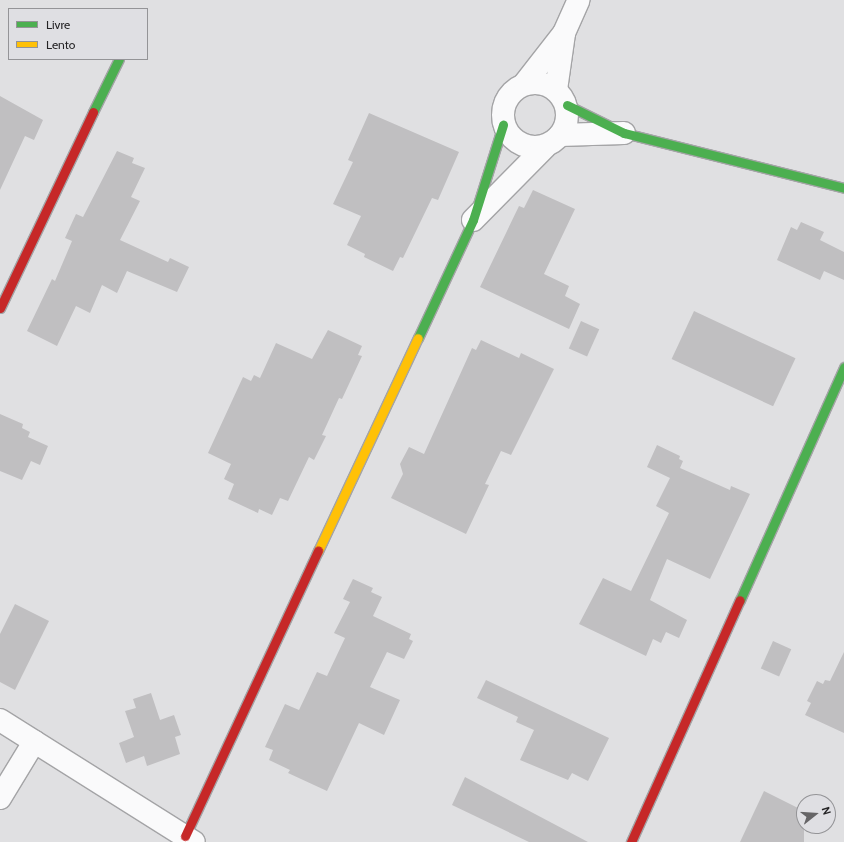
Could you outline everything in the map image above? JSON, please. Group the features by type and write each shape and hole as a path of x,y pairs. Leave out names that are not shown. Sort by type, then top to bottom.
{"street":[{"path":"0,720 190,839 473,220 502,125 505,99 525,83 564,32 580,0"},
{"path":"473,220 552,141 568,117 562,97 564,32"},
{"path":"0,308 119,60"},
{"path":"525,83 545,82 562,97 624,133 844,188"},
{"path":"502,125 511,138 519,144 624,133"},
{"path":"631,842 844,367"},
{"path":"0,798 34,742"}],"building":[{"path":"0,96 43,120 34,140 25,136 0,190"},
{"path":"369,113 459,152 438,200 432,198 403,258 400,257 393,271 364,257 365,254 347,245 361,216 333,204 353,162 348,160"},
{"path":"117,151 134,158 132,163 145,168 131,197 140,201 120,240 168,262 170,258 189,267 177,292 127,271 117,293 102,285 90,313 76,306 57,346 27,331 52,279 55,281 72,241 65,238 76,214 83,217"},
{"path":"533,190 575,209 544,274 569,286 565,296 580,304 569,329 480,287 519,206 524,208"},
{"path":"801,222 824,232 820,240 844,252 844,280 824,271 820,280 777,260 791,227 797,230"},
{"path":"694,311 796,358 773,406 672,359"},
{"path":"581,321 599,329 587,357 569,348"},
{"path":"328,330 362,346 358,355 362,356 342,399 339,398 322,435 326,436 314,460 309,457 288,501 280,498 272,515 259,509 258,513 228,499 234,484 224,479 231,464 208,453 243,377 251,381 254,375 260,378 276,343 312,359"},
{"path":"481,340 519,358 521,353 554,369 511,455 501,451 485,484 489,485 466,534 391,498 403,474 400,464 409,447 424,454 472,348 476,350"},
{"path":"0,414 23,424 22,428 30,432 28,437 48,446 40,465 31,461 22,480 0,471"},
{"path":"657,445 680,456 679,459 683,461 680,468 730,490 731,486 750,494 710,579 667,559 650,600 687,620 679,638 666,632 661,643 653,639 646,656 579,624 603,578 631,591 669,513 656,506 670,478 647,467"},
{"path":"353,579 373,588 371,592 382,597 373,616 411,634 409,639 413,641 404,659 387,652 370,687 400,700 384,735 359,723 327,791 288,773 290,770 269,760 273,750 265,747 285,704 299,710 317,672 327,676 345,638 334,633 350,602 343,599"},
{"path":"15,604 49,621 15,690 0,682 0,634"},
{"path":"773,641 791,649 779,677 761,668"},
{"path":"844,652 844,733 805,715 811,703 807,701 817,681 823,684 825,680 830,681"},
{"path":"486,680 609,738 588,781 572,773 568,780 520,760 534,730 516,722 518,717 477,698"},
{"path":"151,693 160,720 174,715 181,735 175,737 180,754 147,766 144,756 126,763 119,743 134,737 125,711 136,708 133,699"},
{"path":"465,777 588,842 529,842 452,805"},
{"path":"764,791 796,807 796,834 804,834 804,842 740,842"}],"traffic: fast":[{"path":"93,112 119,60"},
{"path":"567,105 624,133 844,188"},
{"path":"418,338 473,220 503,125"},
{"path":"740,600 844,367"}],"traffic: slow":[{"path":"318,551 418,338"}],"traffic: jam":[{"path":"0,308 93,112"},
{"path":"185,836 318,551"},
{"path":"631,842 740,600"}]}
